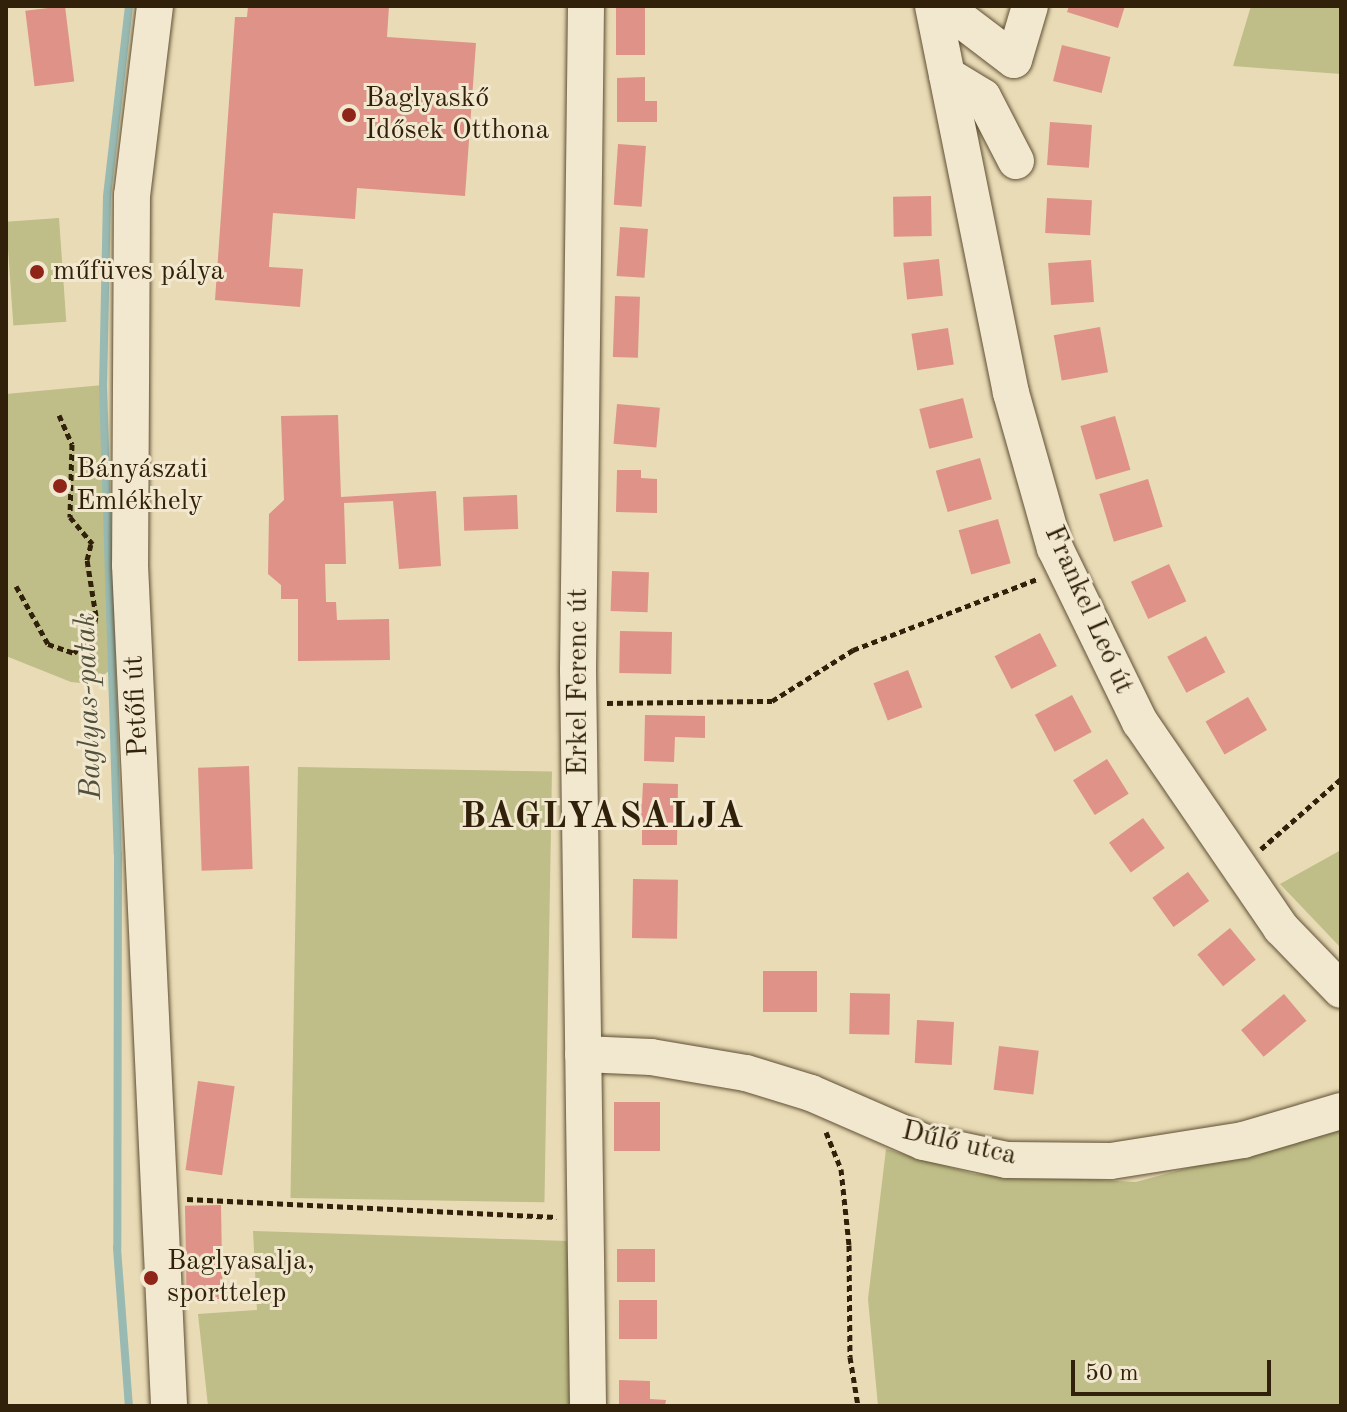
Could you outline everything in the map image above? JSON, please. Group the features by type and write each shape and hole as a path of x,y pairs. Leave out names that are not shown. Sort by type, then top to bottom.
{"street":[{"name":"Petőfi út","path":"155,6 132,195 130,565 169,1406"},
{"name":"Erkel Ferenc út","path":"586,6 579,704 588,1406"},
{"name":"Frankel Leó út","path":"933,6 1011,393 1064,568 1140,722 1281,928 1341,990"},
{"path":"943,6 1014,60 1030,6"},
{"path":"947,75 983,97 1016,161"},
{"name":"Dűlő utca","path":"583,1054 667,1060 746,1073 811,1093 923,1142 1006,1160 1111,1161 1243,1140 1341,1111"}],"path":[{"path":"16,586 28,602 40,633 61,653 74,653 93,633 96,616 87,560 91,544 70,517 72,444 59,415"},
{"path":"579,704 772,701 853,650 1064,568"},
{"path":"1238,864 1280,836 1341,779"},
{"path":"811,1093 841,1169 858,1406"},
{"path":"157,1197 586,1219"}],"shaded area":[{"path":"1251,6 1341,6 1341,74 1233,66"},
{"name":"műfüves pálya","path":"59,218 66,322 13,325 6,222"},
{"path":"103,385 110,670 92,684 71,682 6,656 6,394"},
{"path":"298,767 552,771 544,1202 290,1198"},
{"path":"1341,850 1341,948 1280,884"},
{"path":"1341,1126 1341,1406 878,1406 868,1299 886,1149 974,1174 1136,1182"},
{"path":"253,1231 567,1241 573,1406 208,1406 198,1314 257,1310"}],"building":[{"path":"65,6 74,81 35,86 25,11"},
{"name":"Baglyaskő Idősek Otthona","path":"248,6 389,6 387,37 476,43 465,196 357,188 355,219 273,213 269,267 303,269 300,307 215,300 235,17 247,17"},
{"path":"616,6 645,6 645,55 616,55"},
{"path":"1069,6 1125,6 1118,28 1067,12"},
{"path":"1062,45 1111,57 1102,93 1053,81"},
{"path":"645,77 645,101 657,101 657,122 617,122 617,78"},
{"path":"1050,122 1092,125 1089,168 1047,165"},
{"path":"618,144 646,146 642,207 614,205"},
{"path":"931,196 932,236 894,237 893,197"},
{"path":"1047,198 1092,200 1090,235 1045,233"},
{"path":"620,227 648,229 645,278 617,276"},
{"path":"939,259 943,296 907,300 903,263"},
{"path":"1091,260 1094,302 1051,305 1048,263"},
{"path":"615,296 640,297 638,358 613,357"},
{"path":"1100,327 1108,372 1062,380 1054,335"},
{"path":"948,328 954,365 917,370 911,334"},
{"path":"963,398 973,438 929,449 919,409"},
{"path":"617,404 660,408 656,448 614,444"},
{"path":"338,415 341,497 436,491 441,566 399,569 393,501 344,503 346,564 325,564 326,602 336,602 337,620 389,619 390,660 298,661 298,599 281,599 281,585 268,574 269,514 284,500 281,416"},
{"path":"1115,416 1130,470 1096,480 1080,426"},
{"path":"980,458 992,499 948,512 936,471"},
{"path":"617,470 641,470 641,478 657,479 657,513 616,512"},
{"path":"1148,479 1163,527 1114,542 1099,494"},
{"path":"517,495 518,529 464,531 463,497"},
{"path":"998,519 1011,563 971,575 959,530"},
{"path":"1169,564 1186,601 1148,619 1131,582"},
{"path":"612,571 649,572 648,612 611,611"},
{"path":"620,631 672,632 671,674 619,673"},
{"path":"1040,633 1057,666 1011,689 995,656"},
{"path":"1206,636 1225,672 1186,693 1167,657"},
{"path":"908,670 922,707 888,721 873,683"},
{"path":"1072,695 1092,732 1055,752 1035,715"},
{"path":"1248,697 1267,730 1225,754 1206,722"},
{"path":"645,715 705,716 705,738 675,737 674,762 644,761"},
{"path":"1107,759 1129,794 1095,815 1073,780"},
{"path":"249,766 253,869 202,871 198,768"},
{"path":"643,783 678,784 677,845 642,845 642,822 634,821 634,804 642,804"},
{"path":"1143,818 1165,848 1131,873 1109,843"},
{"path":"1188,872 1209,901 1174,927 1152,898"},
{"path":"633,879 678,880 677,939 632,938"},
{"path":"1230,928 1256,960 1223,986 1197,954"},
{"path":"763,971 817,971 817,1012 763,1012"},
{"path":"850,993 890,994 889,1035 849,1034"},
{"path":"1284,994 1306,1021 1264,1057 1241,1030"},
{"path":"917,1020 954,1022 952,1065 915,1063"},
{"path":"999,1046 1039,1051 1033,1095 994,1090"},
{"path":"198,1081 235,1086 222,1175 185,1170"},
{"path":"614,1102 660,1102 660,1151 614,1151"},
{"path":"221,1205 223,1299 187,1300 185,1206"},
{"path":"617,1249 655,1249 655,1282 617,1282"},
{"path":"619,1300 657,1300 657,1339 619,1339"},
{"path":"619,1380 650,1381 650,1399 666,1400 665,1406 619,1406"}],"waterway":[{"name":"Baglyas-patak","path":"129,6 107,197 103,385 118,854 117,1248 129,1406"}],"place":[{"name":"Baglyaskő Idősek Otthona","path":"349,115"},
{"name":"műfüves pálya","path":"37,272"},
{"name":"Bányászati Emlékhely","path":"60,486"},
{"name":"Baglyasalja, sporttelep","path":"151,1278"}],"district":[{"name":"BAGLYASALJA","path":"603,819"}]}
